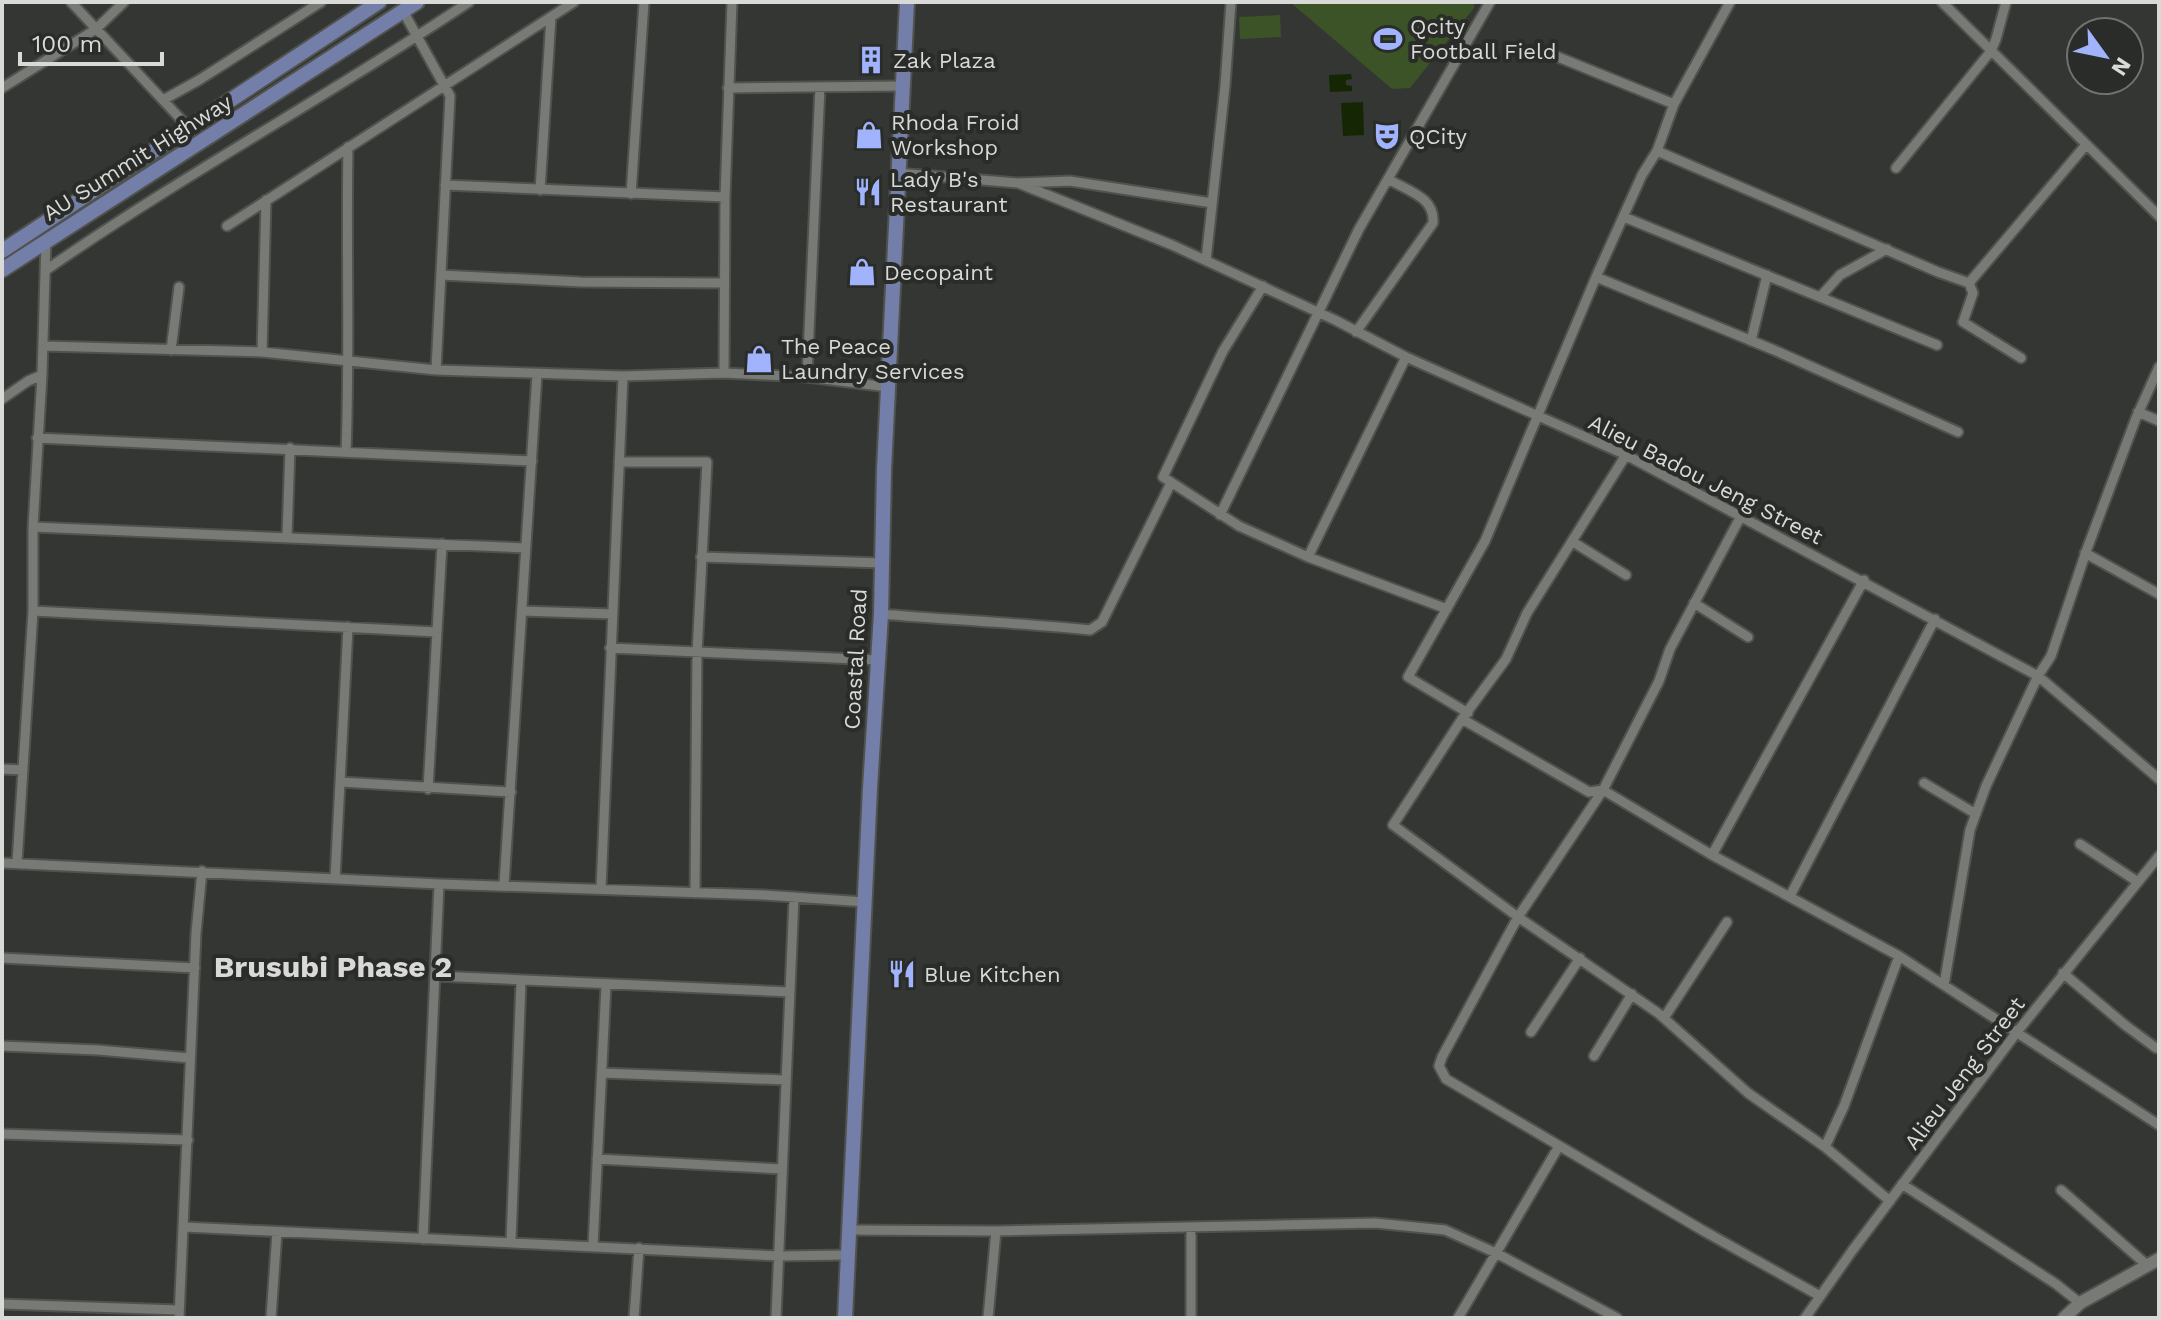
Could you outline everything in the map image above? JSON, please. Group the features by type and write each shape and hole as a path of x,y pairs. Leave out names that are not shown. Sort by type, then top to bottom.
{"main road":[{"name":"AU Summit Highway","path":"2,251 379,2"},
{"name":"AU Summit Highway","path":"2,270 417,2"},
{"name":"Coastal Road","path":"845,1318 881,614 897,173 907,2"}],"street":[{"path":"71,2 190,129"},
{"path":"2,88 96,29 124,2"},
{"path":"163,100 321,2"},
{"path":"46,270 469,2"},
{"path":"227,226 574,2"},
{"path":"631,194 644,2"},
{"path":"724,373 725,197 732,2"},
{"path":"1206,260 1231,2"},
{"path":"1220,515 1359,229 1490,2"},
{"path":"1730,2 1674,104 1657,151 1642,175 1596,277 1485,541 1408,677 1589,792 1603,790 1712,855 1899,956 2159,1125"},
{"path":"1942,2 2159,216"},
{"path":"1896,168 1991,51 2006,2"},
{"path":"403,11 450,96 436,370"},
{"path":"540,190 551,17"},
{"path":"1553,55 1674,104"},
{"path":"728,88 903,86"},
{"path":"807,377 820,87"},
{"path":"1969,283 2085,146"},
{"path":"346,452 350,361 346,254 348,147"},
{"path":"1657,151 1969,283 1973,293 1963,322 2021,358"},
{"path":"897,173 1018,183 1070,181 1212,203"},
{"path":"1356,332 1433,223 1434,211 1429,203 1388,179"},
{"name":"Alieu Badou Jeng Street","path":"1018,183 1206,260 1406,357 1626,455 2038,676 2159,779"},
{"path":"445,185 725,197"},
{"path":"262,352 266,200"},
{"path":"1624,217 1937,345"},
{"path":"17,863 33,611 33,527 44,346 46,240"},
{"path":"1820,297 1840,275 1887,249"},
{"path":"441,275 581,282 724,283"},
{"path":"1751,341 1767,275"},
{"path":"1596,277 1958,432"},
{"path":"1263,286 1223,351 1163,477 1220,515 1308,557 1447,609"},
{"path":"171,350 179,287"},
{"path":"44,346 262,352 436,370 623,376 724,373 807,377 888,387"},
{"path":"1308,557 1406,357"},
{"path":"1944,985 1970,830 1986,786 2038,676 2051,656 2085,553 2138,412 2159,367"},
{"path":"504,885 537,374"},
{"path":"2,399 42,375"},
{"path":"601,889 623,376"},
{"path":"2138,412 2159,421"},
{"path":"37,438 532,461"},
{"path":"287,537 290,448"},
{"path":"1626,455 1527,613 1506,659 1393,825 1518,917 1664,1018 1748,1093 1825,1147 1890,1201"},
{"path":"619,462 707,462 697,653 695,893"},
{"path":"881,614 1090,630 1102,622 1171,483"},
{"path":"1741,516 1670,649 1659,681 1603,790 1518,917 1439,1066 1446,1079 1820,1296"},
{"path":"33,527 526,548"},
{"path":"1573,542 1626,575"},
{"path":"428,789 442,544"},
{"path":"2085,553 2159,594"},
{"path":"701,557 882,563"},
{"path":"1712,855 1864,580"},
{"path":"1694,603 1748,637"},
{"path":"33,611 436,632"},
{"path":"522,611 613,614"},
{"path":"1790,896 1935,619"},
{"path":"335,879 348,627"},
{"path":"610,648 878,660"},
{"path":"2,769 23,770"},
{"path":"341,782 511,792"},
{"path":"1924,783 1976,814"},
{"path":"2080,844 2138,882"},
{"name":"Alieu Jeng Street","path":"1805,1318 2017,1032 2159,856"},
{"path":"2,863 865,902"},
{"path":"2,1304 86,1313 179,1314 202,871"},
{"path":"423,1239 439,884"},
{"path":"776,1318 794,897"},
{"path":"1664,1018 1727,922"},
{"path":"1825,1147 1844,1106 1899,956"},
{"path":"2,958 195,968"},
{"path":"1531,1032 1580,958"},
{"path":"2063,973 2156,1048"},
{"path":"436,976 790,992"},
{"path":"511,1241 521,981"},
{"path":"593,1246 606,985"},
{"path":"1594,1056 1632,994"},
{"path":"2,1046 190,1058"},
{"path":"602,1073 786,1080"},
{"path":"2,1134 188,1140"},
{"path":"1458,1318 1559,1146"},
{"path":"597,1159 782,1169"},
{"path":"1902,1184 2056,1284 2080,1303"},
{"path":"2061,1190 2154,1262 2080,1303 2064,1318"},
{"path":"848,1230 996,1231 1375,1223 1445,1230 1496,1253 1617,1318"},
{"path":"185,1227 779,1256 846,1255"},
{"path":"1191,1227 1191,1318"},
{"path":"988,1318 996,1231"},
{"path":"271,1318 277,1232"},
{"path":"634,1318 639,1248"}],"shaded area":[{"path":"1290,2 1474,2 1474,8 1410,88 1392,89"},
{"path":"1280,15 1281,37 1240,39 1239,17"},
{"path":"1351,74 1352,79 1346,80 1346,85 1352,86 1352,91 1330,92 1329,75"},
{"path":"1363,102 1364,135 1343,136 1341,103"}],"place":[{"name":"Qcity Football Field","path":"1388,39"},
{"name":"Zak Plaza","path":"871,60"},
{"name":"Rhoda Froid Workshop","path":"869,135"},
{"name":"QCity","path":"1387,136"},
{"name":"Lady B's Restaurant","path":"868,192"},
{"name":"Decopaint","path":"862,272"},
{"name":"The Peace Laundry Services","path":"759,359"},
{"name":"Blue Kitchen","path":"902,974"}],"district":[{"name":"Brusubi Phase 2","path":"333,967"}]}
